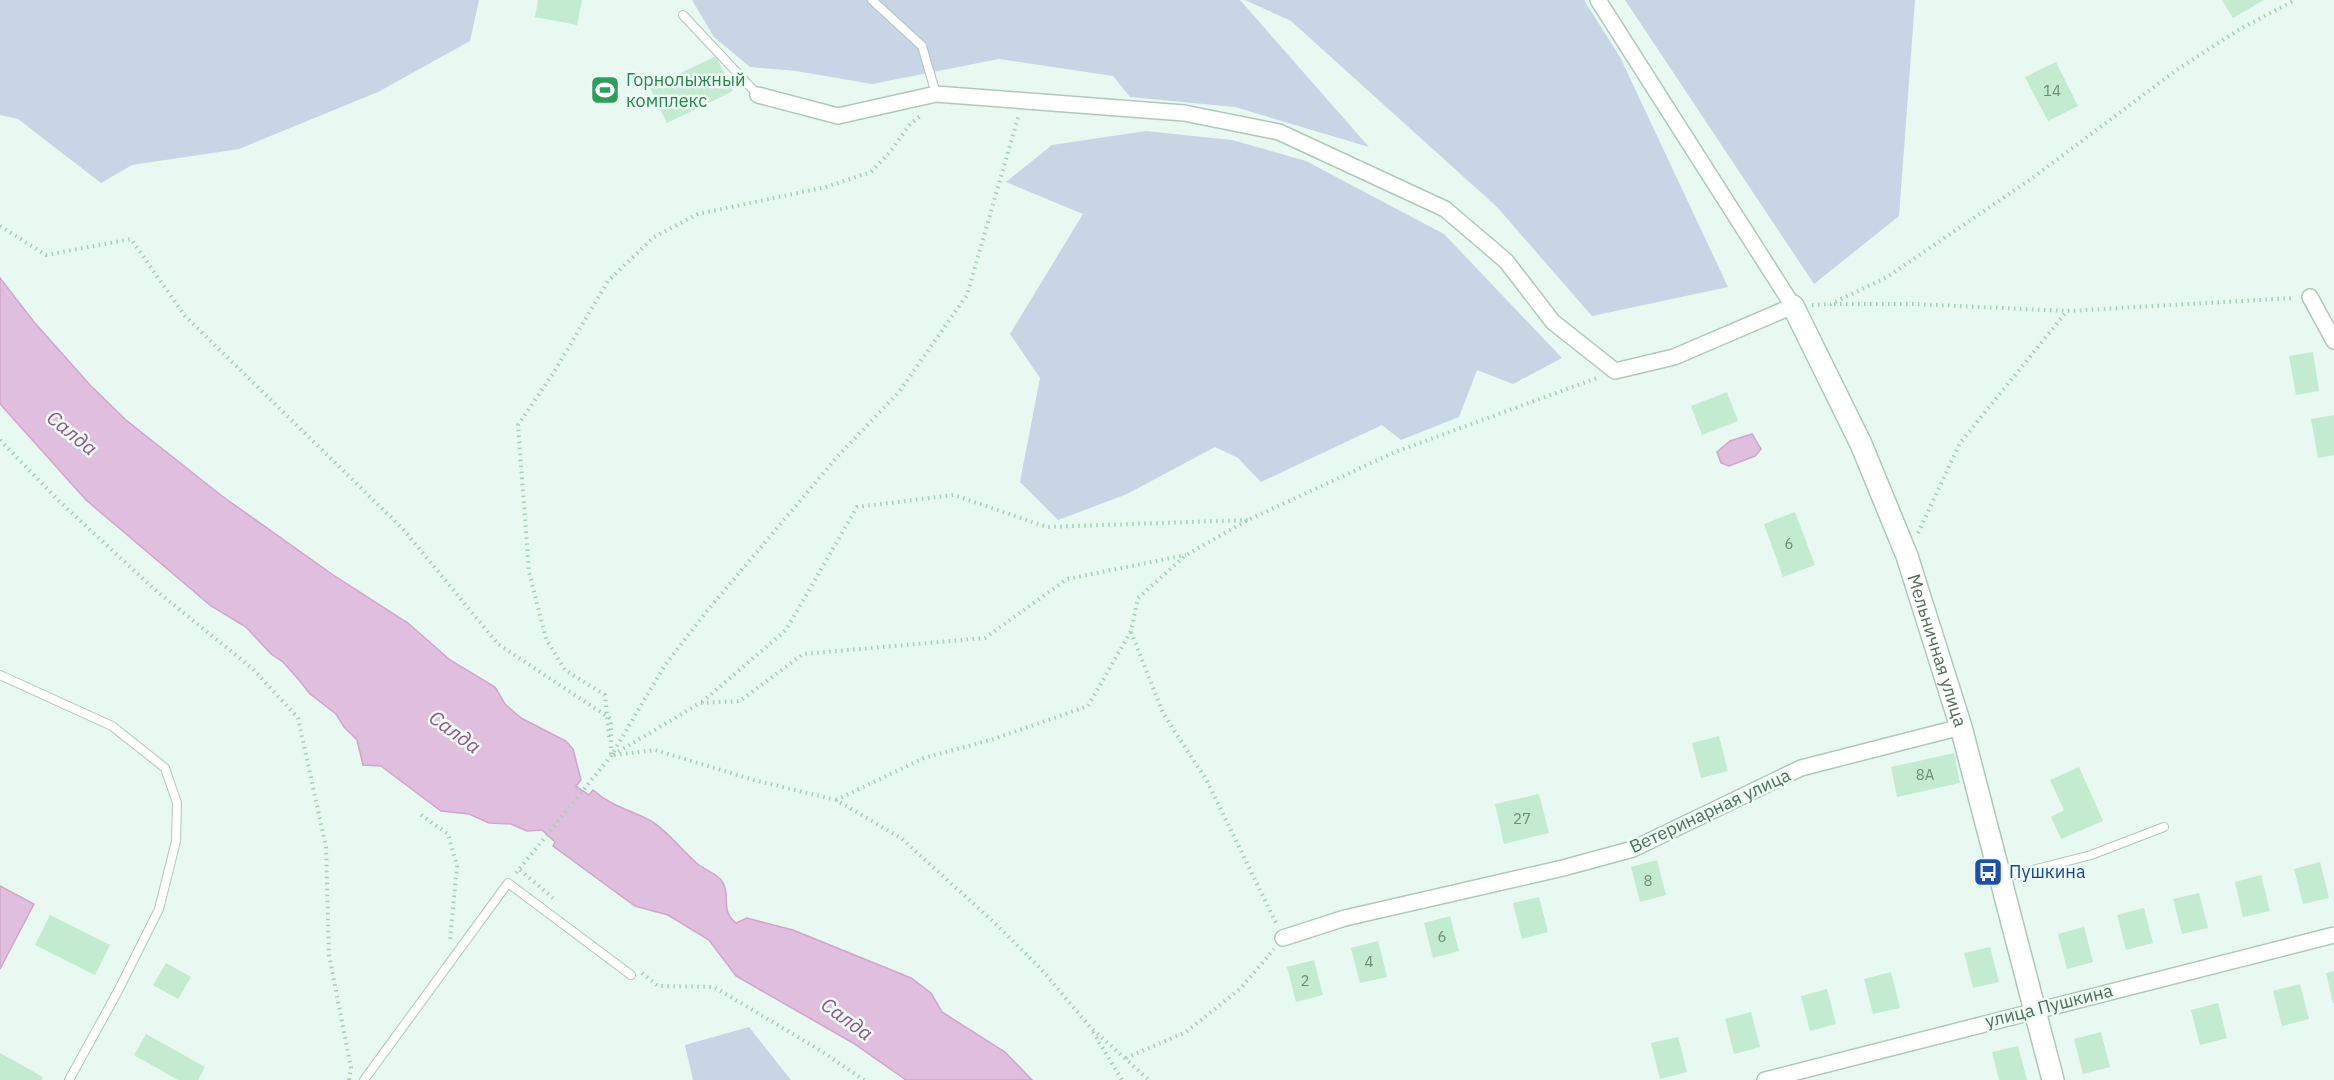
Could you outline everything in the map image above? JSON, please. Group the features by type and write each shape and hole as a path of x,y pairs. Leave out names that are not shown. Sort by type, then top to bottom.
{"street":[{"path":"758,95 838,116 944,95 1184,113 1280,132 1445,209 1506,261 1553,322 1615,371 1674,357 1793,306 1598,0"},
{"path":"2310,297 2334,341"},
{"name":"Мельничная улица","path":"1793,306 1861,444 1907,556 1961,727 2052,1080"},
{"name":"Ветеринарная улица","path":"1283,938 1345,918 1563,868 1633,849 1801,768 1961,727"},
{"name":"улица Пушкина","path":"1765,1080 2334,935"}],"lane":[{"path":"872,0 922,46 944,95"},
{"path":"683,15 758,95"},
{"path":"0,675 112,726 165,768 177,803 176,841 159,909 118,991 69,1080"},
{"path":"2001,879 2091,855 2164,827"},
{"path":"364,1080 508,883 631,975"}],"path":[{"path":"1831,304 1887,277 2031,179 2178,69 2240,29 2295,0"},
{"path":"611,756 605,695 565,670 546,639 529,572 518,425 554,372 608,281 654,237 698,214 826,187 871,172 890,152 911,123 944,95"},
{"path":"554,899 520,870 611,756 665,665 707,611 837,457 899,392 967,295 1023,101"},
{"path":"0,226 46,255 131,239 185,316 403,529 498,644 612,719 611,756"},
{"path":"1793,306 1914,304 2067,311 2310,297"},
{"path":"1907,556 1960,443 2067,311"},
{"path":"836,800 924,758 994,739 1088,706 1131,631 1138,598 1186,555 1248,520 1395,452 1615,371"},
{"path":"0,440 60,502 154,589 253,669 297,718 326,847 329,955 351,1068 349,1080"},
{"path":"611,756 700,703 786,630 857,507 954,495 1047,527 1248,520"},
{"path":"700,703 740,701 803,654 985,638 1067,579 1186,555"},
{"path":"1125,1058 1185,1032 1241,988 1283,938 1207,780 1163,713 1131,631"},
{"path":"611,756 655,750 754,780 836,800 901,838 1028,956 1090,1027 1149,1080"},
{"path":"421,815 448,834 457,866 448,965"},
{"path":"641,972 658,986 714,987 818,1049 864,1080"},
{"path":"1090,1027 1122,1080"}],"shaded area":[{"path":"0,0 479,0 470,41 378,92 239,149 132,165 101,183 18,119 0,115"},
{"path":"692,0 1240,0 1369,147 1235,107 1130,97 1113,76 999,59 872,84 796,71 750,67 714,37"},
{"path":"1245,0 1584,0 1620,57 1728,287 1592,316 1497,207 1291,21"},
{"path":"1625,0 1915,0 1899,216 1814,284"},
{"path":"1146,131 1232,140 1306,161 1444,234 1562,358 1513,384 1477,370 1459,417 1401,440 1382,425 1261,482 1238,458 1215,447 1127,494 1058,520 1020,482 1040,378 1010,334 1083,214 1006,182 1052,145"},
{"path":"749,1027 791,1080 693,1080 685,1045"}],"water":[{"name":"Салда","path":"0,278 34,322 90,385 126,420 222,496 336,577 408,623 450,660 495,687 505,704 521,718 566,741 573,749 581,780 576,786 589,795 593,790 615,805 651,821 699,865 718,877 725,887 728,913 736,923 747,918 793,930 911,978 931,993 942,1012 1005,1052 1032,1080 906,1080 853,1043 736,976 709,940 668,915 635,906 553,846 555,842 542,830 527,831 511,824 489,823 469,814 441,811 381,766 363,765 357,740 344,727 336,714 310,694 283,662 271,654 246,627 211,606 86,500 0,404"},
{"path":"1752,434 1761,449 1755,456 1729,466 1721,463 1717,452 1730,441"},
{"path":"0,886 34,904 0,969"}],"building":[{"path":"538,0 582,0 577,25 535,17"},
{"path":"2222,0 2264,0 2233,18"},
{"path":"716,56 733,91 667,123 650,88"},
{"path":"2056,62 2078,106 2048,121 2025,77"},
{"path":"2313,352 2319,391 2296,395 2289,356"},
{"path":"1727,392 1738,421 1702,435 1691,406"},
{"path":"2334,415 2334,455 2318,458 2311,419"},
{"path":"1795,512 1815,565 1783,577 1764,524"},
{"path":"1719,736 1728,771 1701,778 1692,743"},
{"path":"1954,753 1960,783 1897,797 1891,767"},
{"path":"2079,767 2103,821 2061,839 2051,817 2064,810 2050,780"},
{"path":"1539,794 1549,833 1504,844 1495,804"},
{"path":"1657,860 1666,895 1640,902 1631,867"},
{"path":"2320,862 2329,898 2303,904 2294,869"},
{"path":"2261,875 2270,911 2243,917 2235,882"},
{"path":"2199,893 2208,928 2182,934 2173,899"},
{"path":"1539,897 1548,932 1522,939 1513,903"},
{"path":"2144,908 2153,943 2126,950 2117,915"},
{"path":"50,915 110,945 95,975 35,945"},
{"path":"1450,916 1459,951 1433,958 1424,923"},
{"path":"2084,927 2093,962 2067,969 2058,934"},
{"path":"1378,941 1387,977 1360,983 1351,948"},
{"path":"1990,947 1999,982 1973,988 1964,953"},
{"path":"1314,960 1323,995 1296,1002 1287,967"},
{"path":"166,963 191,977 178,999 153,985"},
{"path":"2334,971 2334,1002 2333,1003 2326,973"},
{"path":"1891,972 1900,1008 1873,1014 1864,979"},
{"path":"2300,984 2309,1019 2282,1026 2273,991"},
{"path":"1827,989 1836,1024 1810,1031 1801,996"},
{"path":"2218,1003 2227,1038 2200,1045 2191,1010"},
{"path":"1751,1012 1760,1047 1734,1054 1725,1019"},
{"path":"2101,1032 2110,1067 2083,1074 2074,1039"},
{"path":"146,1034 205,1067 198,1080 178,1080 134,1055"},
{"path":"1678,1037 1687,1072 1660,1079 1651,1043"},
{"path":"2018,1046 2027,1080 1999,1080 1992,1052"},
{"path":"0,1053 43,1077 42,1080 0,1080"}],"place":[{"name":"Горнолыжный комплекс","path":"605,90"},
{"name":"Пушкина","path":"1988,872"}]}
